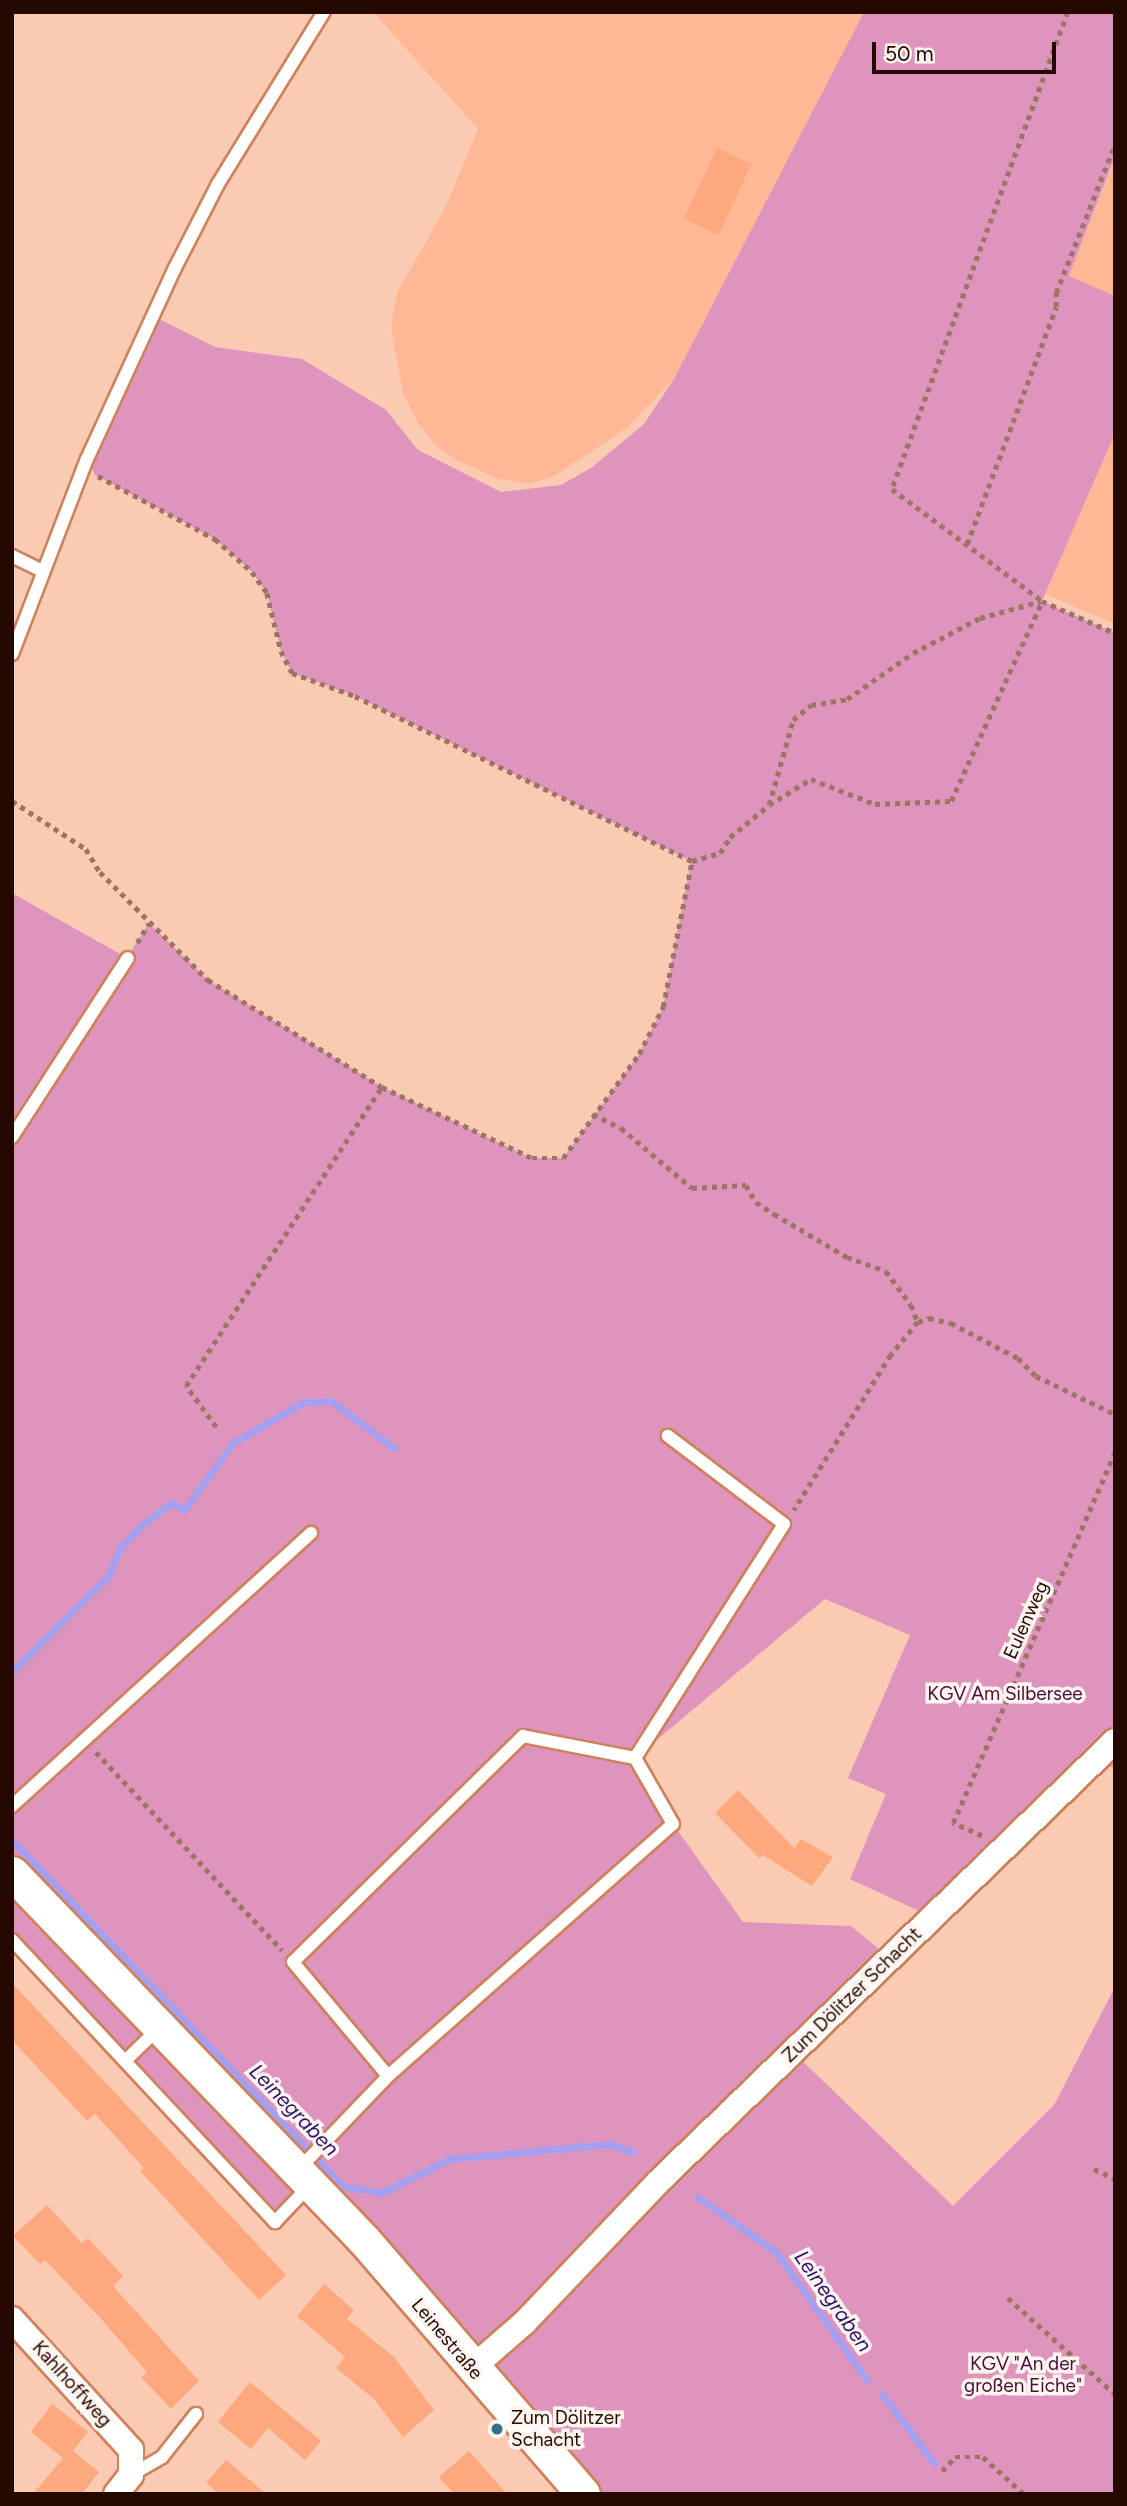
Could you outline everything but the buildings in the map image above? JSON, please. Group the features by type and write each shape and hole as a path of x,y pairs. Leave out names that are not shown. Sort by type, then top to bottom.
{"main road":[{"name":"Leinestraße","path":"12,1873 159,2028 309,2166 570,2489"}],"street":[{"name":"Zum Dölitzer Schacht","path":"471,2369 524,2322 659,2181 1115,1741"},
{"name":"Kahlhoffweg","path":"12,2319 131,2450 124,2485"}],"lane":[{"path":"12,654 41,570 87,459 218,184 324,12"},
{"path":"12,556 41,570"},
{"path":"12,1137 128,958"},
{"path":"635,1758 784,1524 668,1436"},
{"path":"12,1806 86,1742 311,1533"},
{"path":"12,1940 275,2222 309,2166 388,2076 673,1824 635,1758 523,1737 293,1962 388,2076"},
{"path":"125,2061 159,2028"},
{"path":"124,2485 162,2456 195,2414"}],"path":[{"path":"1068,12 892,489 1042,601 1115,633"},
{"path":"967,544 1056,307 1056,293 1115,144"},
{"path":"87,459 95,475 215,539 251,572 267,593 281,651 292,673 355,696 692,861 720,853 730,837 769,805 811,779 875,804 951,801 1042,601"},
{"path":"769,805 793,720 811,705 847,699 913,653 980,618 1042,601"},
{"path":"12,801 86,849 100,872 208,980 382,1087 531,1158 563,1158 639,1054 663,1006 692,861"},
{"path":"128,958 149,923"},
{"path":"216,1427 186,1385 382,1087"},
{"path":"593,1114 629,1135 692,1188 746,1185 756,1202 774,1214 847,1257 886,1271 918,1322"},
{"path":"784,1524 891,1355 918,1322 929,1318 951,1323 1017,1358 1036,1377 1115,1414"},
{"name":"Eulenweg","path":"1005,1846 953,1824 1115,1452"},
{"path":"86,1742 293,1962"},
{"path":"1094,2169 1115,2179"},
{"path":"1008,2298 1115,2394"},
{"path":"942,2471 955,2457 983,2457 1024,2494"}],"shaded area":[{"path":"373,12 864,12 674,379 627,428 554,476 530,484 499,479 458,461 436,446 418,423 403,394 391,327 397,293 446,206 478,129"},
{"path":"1115,160 1115,296 1069,276"},
{"path":"1115,433 1115,624 1045,594"}],"green space":[{"path":"864,12 1115,12 1115,157 1069,276 1115,296 1115,433 1042,601 1115,633 1115,1769 1099,1757 932,1917 850,1879 886,1794 848,1778 910,1635 825,1599 635,1758 673,1824 743,1922 851,1926 890,1958 793,2052 953,2206 1054,2105 1115,1987 1115,2494 583,2494 311,2184 275,2222 12,1940 12,893 127,958 149,923 208,980 382,1087 531,1158 563,1158 639,1054 663,1007 691,861 355,696 292,673 281,651 267,594 252,572 215,539 95,475 87,459 153,316 215,347 302,359 386,410 418,450 501,492 561,485 591,468 644,424 674,379"}],"waterway":[{"path":"12,1672 109,1575 120,1548 143,1524 171,1503 184,1510 234,1442 304,1402 331,1401 394,1448"},
{"name":"Leinegraben","path":"12,1840 343,2186 381,2193 450,2159 609,2144 633,2152"},
{"name":"Leinegraben","path":"698,2197 776,2252 867,2380"},
{"name":"Leinegraben","path":"882,2394 934,2463"}],"place":[{"name":"Zum Dölitzer Schacht","path":"497,2429"}],"park label":[{"name":"KGV Am Silbersee","path":"1005,1694"},
{"name":"KGV \"An der großen Eiche\"","path":"1023,2375"}]}
